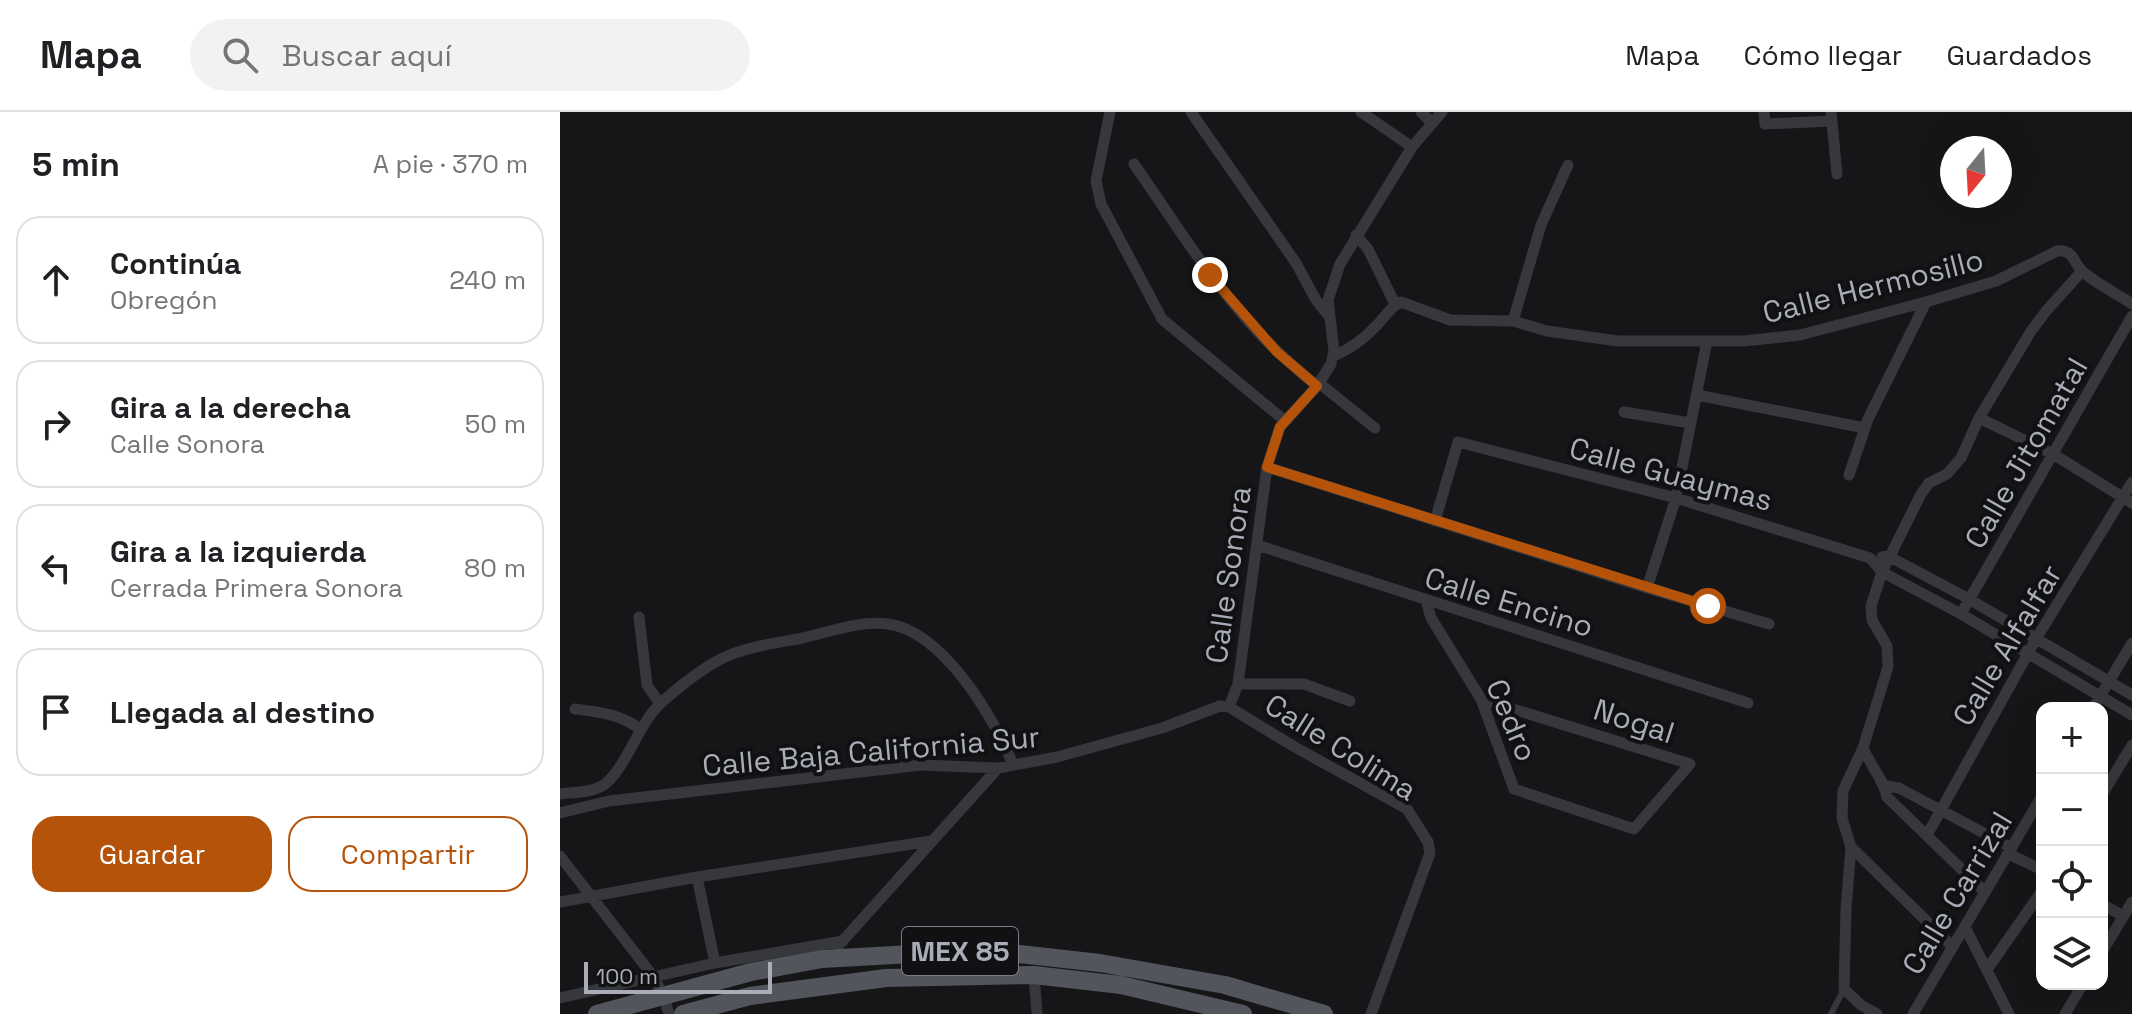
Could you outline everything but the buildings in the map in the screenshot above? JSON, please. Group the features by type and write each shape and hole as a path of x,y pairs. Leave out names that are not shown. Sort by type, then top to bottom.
{"main road":[{"name":"MEX 85","path":"597,1014 666,1006 751,972 822,959 984,950 1100,963 1225,985 1324,1014"},
{"name":"MEX 85","path":"683,1014 750,996 886,978 1034,975 1121,985 1243,1014"}],"street":[{"path":"1110,112 1096,181 1101,204 1162,319 1284,420"},
{"path":"1191,112 1329,316"},
{"path":"1361,112 1412,147"},
{"path":"1421,112 1432,123"},
{"path":"1356,235 1368,249 1398,303 1375,327 1344,352 1333,356 1329,316 1331,287 1356,235 1380,195 1412,147 1442,112"},
{"path":"1764,112 1765,124 1832,116 1837,174"},
{"path":"1134,164 1210,275 1277,352 1375,428"},
{"path":"1513,321 1541,225 1568,165"},
{"name":"Calle Hermosillo","path":"1398,303 1450,320 1513,321 1547,331 1618,341 1744,341 1800,335 1926,302 1996,281 2064,250 2071,254 2082,271 2132,304"},
{"path":"1877,1014 1861,1005 1844,989 1851,847 1842,818 1843,791 1863,748 1888,667 1887,646 1872,620 1871,606 1888,556 1921,494 1929,483 1947,474 1961,458 1979,418 2031,331 2082,271"},
{"path":"1849,475 1865,428 1926,302"},
{"name":"Calle Jitomatal","path":"1961,614 2132,316"},
{"path":"1647,588 1676,498 1707,341"},
{"name":"Calle Sonora","path":"1229,707 1238,684 1267,467 1275,438 1284,420 1318,385 1333,356"},
{"path":"1697,395 1865,428"},
{"path":"1624,412 1690,423"},
{"path":"1979,418 2053,454 2127,500"},
{"name":"Calle Guaymas","path":"1435,521 1458,442 1676,498 1870,558 1888,556"},
{"path":"1267,467 1769,624"},
{"name":"Calle Alfalfar","path":"1927,835 2036,639 2127,500 2132,482"},
{"name":"Calle Encino","path":"1257,545 1748,703"},
{"path":"1888,556 1969,599 2132,695"},
{"path":"1870,558 1882,572 1961,614 2132,715"},
{"name":"Cedro","path":"1426,601 1431,618 1481,699 1514,789 1634,829"},
{"path":"639,617 647,685 660,704"},
{"path":"560,794 602,786 613,776 640,729 660,704 722,658 850,628 888,624 921,639 961,672 1001,734 1013,765"},
{"path":"2096,702 2132,643"},
{"path":"1238,684 1304,684 1350,701"},
{"name":"Nogal","path":"1481,699 1690,764 1634,829"},
{"name":"Calle Baja California Sur","path":"560,813 609,801 921,765 998,768 1057,757 1162,728 1220,706 1229,707"},
{"name":"Calle Colima","path":"1229,707 1407,809 1428,842 1430,853 1371,1014"},
{"path":"575,709 610,713 640,729"},
{"path":"2108,785 2132,745"},
{"path":"1863,748 1871,768 1887,786 1899,788 1940,810 2036,866"},
{"path":"822,959 843,941 998,768"},
{"path":"1887,786 1887,797 1985,892"},
{"name":"Calle Carrizal","path":"1913,1014 2036,807"},
{"path":"560,902 697,877 931,841"},
{"path":"1851,847 1953,947"},
{"path":"560,856 653,976 666,1006"},
{"path":"697,877 715,963"},
{"path":"1988,968 2036,900"},
{"path":"2108,942 2132,902"},
{"path":"2108,907 2123,916"},
{"path":"1965,927 2009,1014"},
{"path":"560,998 715,963 843,941"},
{"path":"1034,975 1037,1014"},
{"path":"2065,1014 2079,990"}],"lane":[{"path":"1831,1014 1844,989"}],"route":[{"path":"1210,275 1277,352 1317,386 1284,420 1267,467 1708,606"}]}
